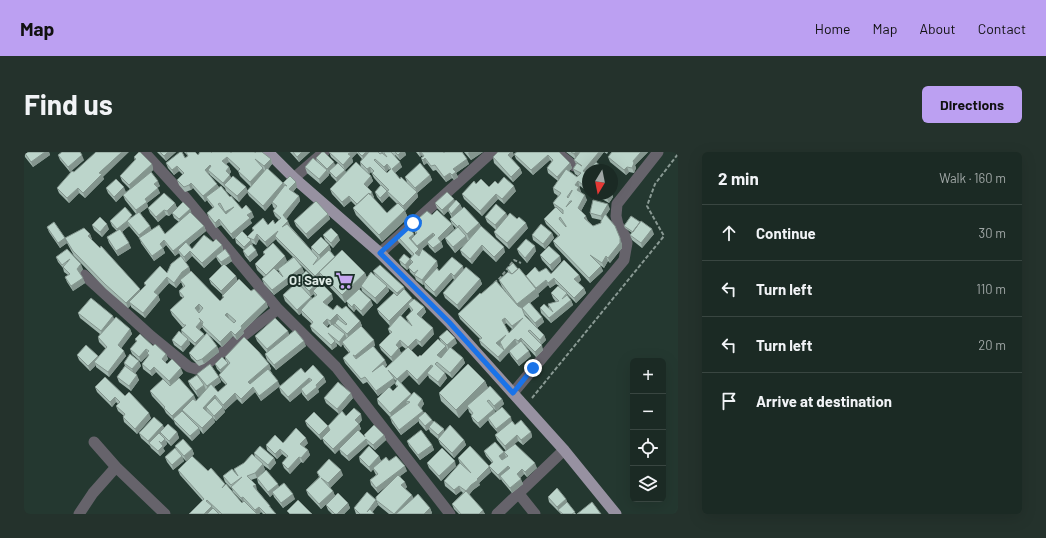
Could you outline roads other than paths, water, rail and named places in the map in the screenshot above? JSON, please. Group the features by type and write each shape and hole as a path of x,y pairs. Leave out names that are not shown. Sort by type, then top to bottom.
{"main road":[{"path":"268,152 294,178 380,253 449,322 564,450 616,514"}],"street":[{"path":"144,152 184,197 278,309 336,367 450,514"},
{"path":"294,178 324,152"},
{"path":"380,253 492,152"},
{"path":"556,152 574,166"},
{"path":"513,393 624,260 627,244 616,216 617,204 658,152"},
{"path":"84,275 151,336 189,367 196,369 203,367 278,309"},
{"path":"94,442 165,514"},
{"path":"497,514 564,450"},
{"path":"79,514 93,493 116,466"},
{"path":"519,494 535,514"}],"place":[{"name":"O! Save","path":"345,280"}]}
